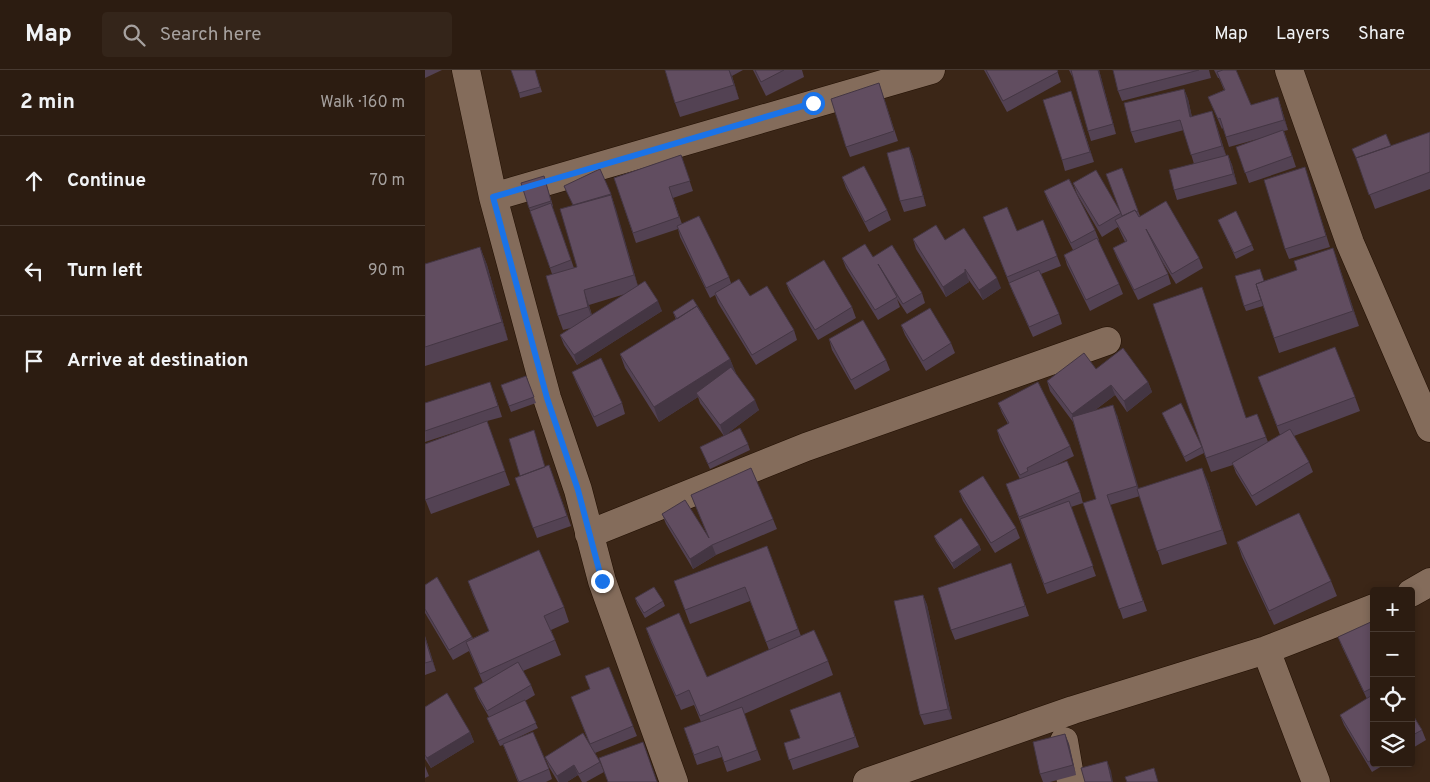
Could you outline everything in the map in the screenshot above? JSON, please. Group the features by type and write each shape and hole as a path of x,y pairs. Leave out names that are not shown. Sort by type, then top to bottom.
{"street":[{"path":"466,70 493,197 547,398 578,490 602,581 674,782"},
{"path":"493,197 931,70"},
{"path":"1289,70 1350,243 1430,428"},
{"path":"589,534 806,446 1107,342"},
{"path":"1415,591 1430,582"},
{"path":"867,782 1059,715 1266,650 1370,610"},
{"path":"1266,650 1316,782"},
{"path":"1059,715 1071,782"}],"building":[{"path":"511,70 535,70 540,87 519,93"},
{"path":"665,70 729,70 734,85 675,103"},
{"path":"755,70 784,70 761,82"},
{"path":"986,70 1057,70 1058,72 1003,101"},
{"path":"1071,70 1098,70 1113,124 1088,131"},
{"path":"1113,70 1199,70 1118,91"},
{"path":"1236,70 1251,105 1278,97 1284,120 1226,137 1220,118 1218,119 1208,97 1225,90 1217,72"},
{"path":"879,83 894,131 846,147 831,99"},
{"path":"1184,89 1190,117 1212,111 1222,146 1191,155 1180,120 1131,132 1124,103"},
{"path":"1071,91 1090,152 1062,160 1043,100"},
{"path":"1283,130 1292,156 1245,173 1236,147"},
{"path":"1430,132 1430,172 1369,195 1356,158"},
{"path":"1386,134 1391,146 1356,158 1352,149"},
{"path":"909,147 923,196 900,201 887,153"},
{"path":"681,155 690,181 669,187 679,217 633,233 614,178"},
{"path":"1228,155 1233,174 1174,190 1169,170"},
{"path":"864,166 887,210 865,222 842,177"},
{"path":"1305,167 1326,236 1285,249 1264,180"},
{"path":"1122,168 1138,211 1136,212 1135,210 1122,216 1106,174"},
{"path":"600,169 611,194 573,205 564,186"},
{"path":"1096,170 1121,213 1099,226 1073,183"},
{"path":"544,176 551,201 529,208 521,183"},
{"path":"1069,179 1095,230 1071,243 1044,191"},
{"path":"611,195 634,275 584,290 588,307 558,316 546,276 577,267 560,209"},
{"path":"1166,201 1199,258 1172,274 1146,229 1168,274 1134,290 1113,248 1127,241 1115,220 1135,210 1139,217"},
{"path":"551,203 571,260 550,268 530,211"},
{"path":"1007,207 1017,231 1043,220 1057,256 1007,277 983,217"},
{"path":"1236,211 1252,245 1234,253 1218,220"},
{"path":"699,216 729,277 706,288 677,226"},
{"path":"936,225 945,240 964,228 997,278 979,290 965,269 965,272 943,287 913,239"},
{"path":"1097,238 1119,284 1086,300 1064,255"},
{"path":"865,244 873,257 892,245 922,293 903,304 878,264 897,297 875,310 842,258"},
{"path":"480,247 502,322 425,347 425,264"},
{"path":"1333,248 1353,311 1274,338 1256,284 1297,270 1294,261"},
{"path":"824,260 852,307 815,330 786,283"},
{"path":"1260,269 1264,281 1256,284 1261,300 1244,306 1235,276"},
{"path":"1039,270 1059,314 1029,327 1009,283"},
{"path":"739,279 750,296 767,286 794,330 752,355 715,293"},
{"path":"645,281 658,301 574,355 560,335"},
{"path":"1202,287 1246,418 1257,414 1266,437 1206,458 1153,304"},
{"path":"693,299 703,315 697,306 677,319 673,312"},
{"path":"697,306 730,359 654,407 620,354"},
{"path":"930,308 951,343 923,361 901,325"},
{"path":"863,320 886,360 851,380 829,339"},
{"path":"1335,347 1355,397 1277,426 1258,377"},
{"path":"1123,348 1148,382 1124,401 1111,385 1072,414 1047,381 1084,353 1096,369"},
{"path":"601,358 622,403 594,417 572,372"},
{"path":"731,367 755,400 720,425 696,393"},
{"path":"526,376 534,397 509,406 501,385"},
{"path":"490,382 498,406 425,431 425,403"},
{"path":"1038,382 1070,446 1027,468 1028,471 1020,475 997,430 1009,423 998,403"},
{"path":"1181,403 1202,447 1184,457 1162,413"},
{"path":"1113,405 1137,486 1107,495 1143,601 1119,609 1083,503 1096,499 1072,417"},
{"path":"487,421 505,471 425,500 425,444"},
{"path":"740,428 748,444 708,464 700,447"},
{"path":"1290,429 1309,462 1252,496 1232,463"},
{"path":"534,430 545,467 520,476 509,439"},
{"path":"1067,461 1080,492 1019,517 1006,484"},
{"path":"549,465 567,516 533,528 515,478"},
{"path":"751,468 773,519 712,545 690,559 662,514 685,500 709,538 691,495"},
{"path":"1202,468 1222,530 1157,551 1137,489"},
{"path":"983,476 1016,528 991,543 959,491"},
{"path":"1069,501 1093,566 1044,584 1020,519"},
{"path":"1299,513 1331,581 1269,611 1237,542"},
{"path":"961,518 979,545 952,563 934,536"},
{"path":"767,546 798,629 766,642 745,587 685,610 674,581"},
{"path":"539,550 564,607 544,616 555,640 480,674 466,642 489,631 468,581"},
{"path":"1011,563 1025,606 951,630 938,588"},
{"path":"437,577 472,637 449,650 425,609 425,585"},
{"path":"654,587 663,601 644,613 635,598"},
{"path":"923,595 948,709 920,715 894,601"},
{"path":"679,613 707,677 814,630 828,661 700,716 689,690 676,696 646,628"},
{"path":"1370,622 1370,689 1364,692 1338,637"},
{"path":"425,638 432,661 425,663"},
{"path":"518,662 531,685 487,711 474,688"},
{"path":"609,667 633,726 590,744 571,697 590,689 585,676"},
{"path":"840,692 855,737 789,760 784,743 800,738 790,710"},
{"path":"447,693 470,732 427,758 425,755 425,707"},
{"path":"1370,696 1370,761 1368,762 1340,715"},
{"path":"525,700 536,723 498,741 487,718"},
{"path":"742,707 757,750 724,762 718,746 694,755 684,728"},
{"path":"1415,719 1422,730 1415,734"},
{"path":"533,732 549,769 519,782 503,744"},
{"path":"583,733 600,762 579,774 574,765 557,776 545,757"},
{"path":"1065,734 1073,765 1040,774 1033,742"},
{"path":"643,742 657,782 608,782 599,758"},
{"path":"1107,761 1112,782 1085,782 1081,768"},
{"path":"1154,768 1158,782 1127,782 1125,777"}],"route":[{"path":"602,581 578,490 547,398 493,197 813,103"}]}
